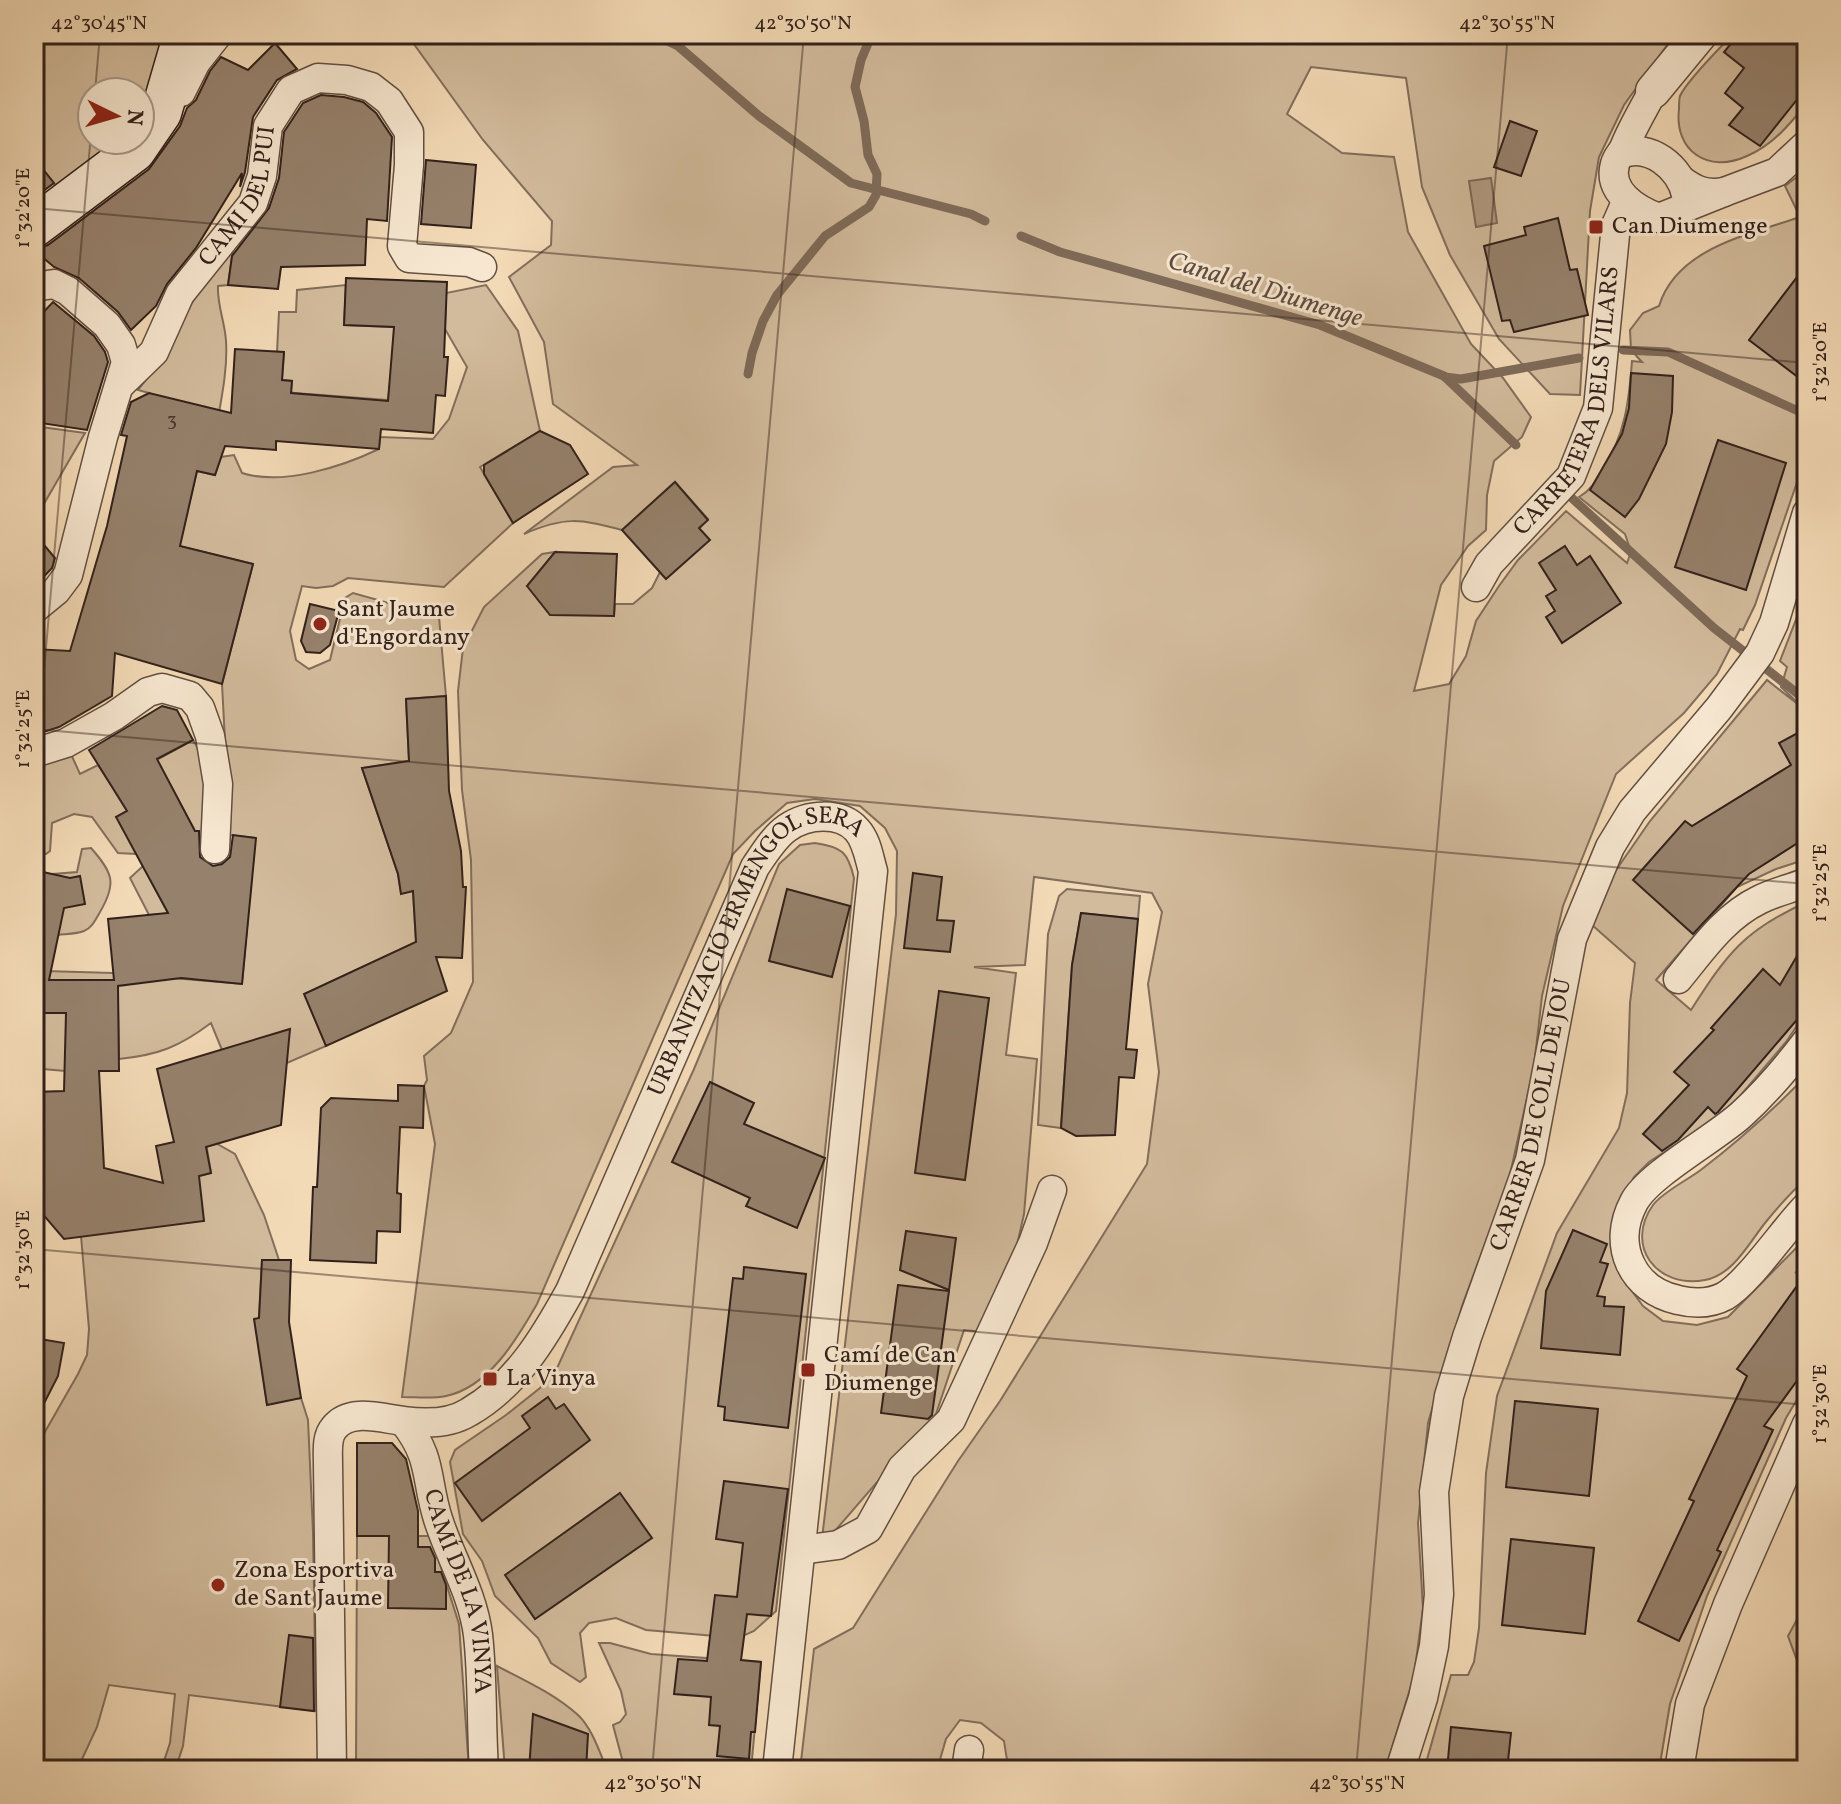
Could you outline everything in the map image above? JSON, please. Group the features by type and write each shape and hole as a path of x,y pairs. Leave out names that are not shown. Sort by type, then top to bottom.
{"main road":[{"path":"36,222 135,151 161,113 184,34"}],"street":[{"path":"161,113 179,97 196,62 218,34"},
{"path":"1700,34 1653,91 1618,157 1615,181 1627,200 1643,212 1659,218 1777,172 1807,144"},
{"name":"CAMI DEL PUI","path":"120,385 154,352 180,294 253,203 262,176 268,126 291,90 318,78 347,80 371,87 389,101 409,132 402,246 409,258 469,262 482,267"},
{"path":"1653,91 1648,107 1648,123 1657,156"},
{"path":"1621,154 1636,151 1657,156 1695,190 1709,194 1724,192"},
{"path":"1678,212 1685,203 1686,193 1681,180"},
{"name":"CARRETERA DELS VILARS","path":"1476,587 1489,564 1563,484 1598,408 1616,225 1627,200"},
{"path":"34,287 54,284 68,291 107,325 121,345 126,362 103,437 68,575 56,591 34,609"},
{"name":"CARRER DE COLL DE JOU","path":"1400,1770 1423,1698 1434,1646 1439,1594 1434,1492 1449,1396 1530,1160 1572,939 1610,847 1632,811 1756,659 1774,623 1807,513"},
{"path":"34,753 66,743 114,716 148,692 162,688 190,696 200,708 210,736 218,784 215,849"},
{"name":"URBANITZACIÓ ERMENGOL SERA","path":"332,1770 329,1440 334,1427 364,1415 404,1422 454,1420 470,1412 512,1378 538,1348 570,1291 755,867 769,846 787,828 809,818 827,816 843,820 858,831 873,871 777,1770"},
{"path":"1678,979 1718,930 1739,912 1760,899 1807,882"},
{"path":"1807,1041 1742,1114 1653,1180 1634,1201 1627,1224 1625,1253 1636,1276 1657,1295 1702,1304 1725,1296 1746,1277 1807,1206"},
{"path":"801,1550 838,1545 868,1529 902,1468 951,1420 1033,1243 1052,1190"},
{"name":"CAMÍ DE LA VINYA","path":"404,1422 426,1456 437,1516 469,1600 477,1634 484,1770"},
{"path":"1679,1770 1690,1704 1728,1604 1807,1424"}],"shaded area":[{"path":"34,34 168,34 153,76 76,76 76,156 99,156 57,187 34,158"},
{"path":"420,34 1675,34 1624,105 1599,157 1590,211 1580,395 1550,394 1499,339 1450,255 1422,187 1406,78 1311,67 1287,114 1342,153 1394,157 1408,232 1471,344 1503,378 1531,417 1522,437 1494,461 1487,495 1486,530 1468,546 1441,585 1414,691 1449,684 1466,656 1476,621 1499,586 1518,560 1566,511 1627,563 1631,552 1625,534 1579,497 1593,485 1610,456 1625,417 1632,361 1642,362 1631,350 1630,330 1643,313 1659,306 1668,286 1681,270 1698,257 1737,238 1800,217 1785,186 1807,169 1807,453 1755,605 1743,630 1740,629 1717,674 1684,713 1616,774 1563,906 1542,996 1534,1066 1509,1179 1462,1306 1428,1423 1418,1523 1423,1608 1414,1676 1385,1770 1000,1770 1007,1760 1004,1741 981,1723 960,1720 946,1739 937,1770 800,1770 814,1649 853,1628 958,1461 1000,1401 1147,1164 1159,1072 1148,984 1162,912 1152,893 1034,877 1025,965 974,967 1016,973 1006,1055 1037,1059 1024,1214 997,1333 964,1330 936,1414 821,1547 896,914 897,851 885,828 860,806 815,799 787,803 733,854 529,1318 500,1360 476,1383 446,1396 402,1397 435,1144 424,1086 427,1080 424,1056 451,1033 473,982 471,860 462,790 458,691 463,648 484,607 542,554 555,552 527,586 614,616 615,604 633,604 652,588 660,572 708,519 675,482 622,530 573,521 551,524 524,534 613,467 637,465 553,404 544,342 509,277 551,245 552,221 483,140 411,40"},
{"path":"1733,34 1807,34 1807,103 1765,146 1733,161 1719,162 1696,155 1688,147 1679,124 1679,101 1689,82"},
{"path":"1491,178 1497,223 1476,227 1469,181"},
{"path":"269,205 280,207 276,248 236,243"},
{"path":"234,245 228,285 218,286 226,353 215,435 149,393 138,390 170,350 188,309 212,270"},
{"path":"346,285 344,325 396,327 388,400 294,393 291,392 292,381 282,380 284,353 277,352 279,312 296,312 297,290"},
{"path":"486,285 518,331 540,431 480,467 513,523 444,587 348,578 333,586 302,586 290,631 296,660 309,669 330,660 345,598 353,593 439,617 446,696 406,699 409,761 362,768 398,874 401,893 413,891 416,942 305,994 326,1046 287,1063 222,1050 211,1023 168,1048 119,1059 118,1004 88,1003 80,1012 65,1071 43,1069 45,971 113,973 242,984 255,838 230,835 222,684 253,564 179,546 197,471 215,475 221,457 234,455 242,473 293,476 330,468 379,449 380,437 433,439 449,419 467,367 445,329 446,293"},
{"path":"34,426 85,433 34,521"},
{"path":"1807,591 1807,859 1737,887 1656,980 1691,1010 1715,973 1739,946 1767,923 1807,902 1807,1011 1786,1042 1735,1102 1649,1162 1634,1177 1618,1208 1611,1240 1621,1276 1643,1306 1663,1321 1697,1325 1728,1317 1807,1237 1807,1278 1795,1272 1807,1280 1807,1383 1786,1418 1707,1596 1670,1704 1659,1770 1424,1770 1451,1675 1468,1675 1474,1662 1479,1628 1486,1473 1497,1396 1557,1233 1619,1128 1627,1093 1630,1003 1635,963 1592,925 1612,876 1650,821 1767,680 1804,709 1781,687 1787,667 1780,661"},
{"path":"193,740 204,765 206,779 205,850 171,787 136,854 118,853 92,817 74,814 52,823 50,851 46,854 34,853 34,763 70,752 80,774 98,765 111,785"},
{"path":"815,843 832,846 842,852 854,878 776,1611 754,1631 738,1638 646,1630 616,1618 589,1623 580,1633 586,1677 580,1682 551,1663 538,1638 495,1596 482,1561 463,1534 450,1462 455,1450 540,1388 558,1366 694,1069 779,864 800,845"},
{"path":"91,848 108,872 109,893 89,928 78,933 58,935 53,874 77,872 82,849"},
{"path":"143,866 175,913 149,915 130,878"},
{"path":"1067,889 1140,896 1138,919 1081,913 1072,965 1061,1128 1038,1125 1048,934 1059,896"},
{"path":"1807,1075 1807,1178 1724,1272 1705,1280 1688,1281 1660,1271 1644,1249 1642,1235 1653,1205 1730,1147"},
{"path":"205,1137 235,1154 264,1215 279,1260 262,1260 259,1318 255,1320 267,1404 301,1398 308,1420 316,1711 189,1695 183,1746 175,1770 161,1770 170,1743 175,1694 109,1685 97,1727 77,1770 34,1770 34,1451 87,1355 89,1329 81,1236 199,1176 211,1173"},
{"path":"357,1536 431,1536 459,1624 469,1770 356,1770"},
{"path":"1807,1601 1807,1688 1788,1636"},
{"path":"599,1643 651,1654 761,1662 751,1770 625,1770 613,1725 626,1714 621,1691"},
{"path":"497,1666 549,1694 578,1715 591,1734 607,1770 505,1770"}],"building":[{"path":"1739,34 1789,34 1807,48 1807,87 1760,146 1729,125 1743,108 1725,93 1744,68 1724,52"},
{"path":"275,43 297,69 277,80 253,117 240,187 242,173 196,248 167,284 156,306 131,330 118,312 79,278 54,267 34,250 48,245 149,169 180,126 187,108 196,100 210,71 221,57 248,70"},
{"path":"321,95 363,102 376,113 392,137 387,221 367,219 365,265 281,267 278,289 228,285 232,256 269,208 279,178 284,132 303,103"},
{"path":"1510,121 1537,131 1521,176 1494,167"},
{"path":"34,158 54,183 35,197 34,196"},
{"path":"426,160 476,165 471,228 421,224"},
{"path":"1558,218 1570,270 1577,269 1588,315 1514,332 1510,320 1502,321 1484,246 1526,235 1524,227"},
{"path":"1807,264 1807,384 1749,340"},
{"path":"346,278 447,282 445,396 436,395 433,433 381,429 379,449 276,441 276,450 225,446 215,475 197,471 180,546 253,564 222,684 115,653 112,696 59,727 34,735 34,649 70,651 107,526 127,436 121,435 131,402 149,393 231,413 235,349 284,352 282,380 292,381 291,393 388,401 394,327 344,325"},
{"path":"53,302 94,336 108,362 87,430 34,422 34,322"},
{"path":"1631,373 1673,376 1672,412 1666,444 1639,499 1625,517 1590,490 1622,434 1629,408"},
{"path":"540,431 570,445 588,474 513,523 484,474 484,465"},
{"path":"1718,440 1786,463 1746,590 1675,567"},
{"path":"675,482 708,520 699,528 710,540 666,579 622,530"},
{"path":"34,533 55,558 52,568 34,587"},
{"path":"1565,546 1577,565 1590,556 1621,603 1562,643 1546,617 1555,611 1546,596 1556,590 1539,563"},
{"path":"555,552 617,554 614,616 550,615 527,586"},
{"name":"Sant Jaume d'Engordany","path":"310,604 339,611 330,645 320,653 306,652 301,641"},
{"path":"446,696 449,791 461,851 463,887 466,887 462,958 436,957 447,991 326,1046 304,994 416,942 413,891 401,894 398,874 362,768 409,761 406,699"},
{"path":"162,706 177,710 193,740 157,759 195,831 199,831 200,857 213,866 222,864 230,857 233,835 256,838 242,984 181,978 118,986 119,1071 99,1071 104,1168 163,1183 156,1146 174,1142 157,1069 290,1029 281,1125 206,1147 211,1173 199,1176 204,1221 64,1239 34,1204 34,1092 64,1091 66,1013 34,1013 34,870 70,878 80,876 85,904 64,908 49,980 114,980 108,919 168,913 116,817 127,811 89,750"},
{"path":"1807,728 1807,837 1749,874 1693,934 1633,880 1685,821 1692,826 1791,765 1779,743"},
{"path":"913,873 942,877 937,920 954,921 950,952 904,948"},
{"path":"787,889 850,906 832,977 769,961"},
{"path":"1081,913 1138,919 1126,1049 1137,1050 1134,1078 1119,1077 1115,1135 1076,1136 1061,1128 1072,965"},
{"path":"1807,939 1807,1008 1718,1112 1715,1114 1708,1107 1678,1140 1662,1151 1643,1134 1689,1085 1674,1072 1714,1030 1711,1028 1763,969 1780,985"},
{"path":"939,991 989,998 965,1180 915,1173"},
{"path":"710,1082 754,1103 744,1124 825,1158 797,1228 746,1206 750,1198 672,1162"},
{"path":"398,1085 424,1086 423,1128 400,1127 397,1193 401,1194 400,1232 377,1231 376,1263 310,1260 321,1108 331,1098 398,1101"},
{"path":"1573,1230 1607,1244 1600,1262 1608,1264 1597,1296 1605,1297 1604,1306 1624,1307 1620,1355 1541,1348 1546,1291"},
{"path":"906,1231 956,1238 949,1290 900,1270"},
{"path":"262,1260 291,1260 289,1322 301,1398 267,1405 254,1319 259,1318"},
{"path":"744,1267 806,1274 788,1428 724,1420 725,1407 718,1406 733,1278 743,1279"},
{"path":"1807,1272 1807,1367 1764,1426 1773,1430 1679,1641 1638,1621 1694,1501 1689,1499 1747,1376 1737,1369"},
{"path":"898,1285 949,1291 932,1415 928,1419 881,1413"},
{"path":"34,1338 64,1343 58,1376 34,1423"},
{"path":"548,1397 556,1409 564,1404 590,1440 482,1521 455,1483 530,1428 522,1416"},
{"path":"1515,1401 1598,1409 1589,1496 1506,1487"},
{"path":"357,1443 392,1443 406,1459 418,1511 418,1547 430,1547 435,1558 435,1572 441,1572 446,1585 446,1609 388,1608 389,1536 357,1536"},
{"path":"724,1481 788,1489 771,1616 747,1614 741,1660 761,1662 755,1732 751,1732 749,1759 717,1756 720,1726 709,1725 711,1697 674,1694 678,1659 707,1661 715,1595 737,1597 743,1543 716,1539"},
{"path":"620,1493 652,1538 535,1619 505,1575"},
{"path":"1511,1539 1594,1548 1585,1634 1502,1625"},
{"path":"289,1635 313,1638 314,1711 280,1707"},
{"path":"533,1714 588,1734 586,1770 529,1770"},
{"path":"1451,1727 1511,1733 1507,1770 1447,1770"}],"waterway":[{"name":"Canal del Diumenge","path":"653,34 678,46 759,116 851,183 971,214 985,221"},
{"path":"748,374 763,321 777,295 825,236 869,207 876,195 877,174 868,155 864,121 855,87 861,60 872,34"},
{"name":"Canal del Diumenge","path":"1021,236 1060,252 1320,325 1444,376 1516,445"},
{"path":"1623,350 1668,352 1807,415"},
{"path":"1445,377 1461,379 1579,358"},
{"name":"Canal del Diumenge","path":"1562,489 1714,628 1807,701"}],"place":[{"name":"Can Diumenge","path":"1596,227"},
{"name":"Sant Jaume d'Engordany","path":"320,624"},
{"name":"Camí de Can Diumenge","path":"808,1370"},
{"name":"La Vinya","path":"490,1379"},
{"name":"Zona Esportiva de Sant Jaume","path":"218,1585"}]}
